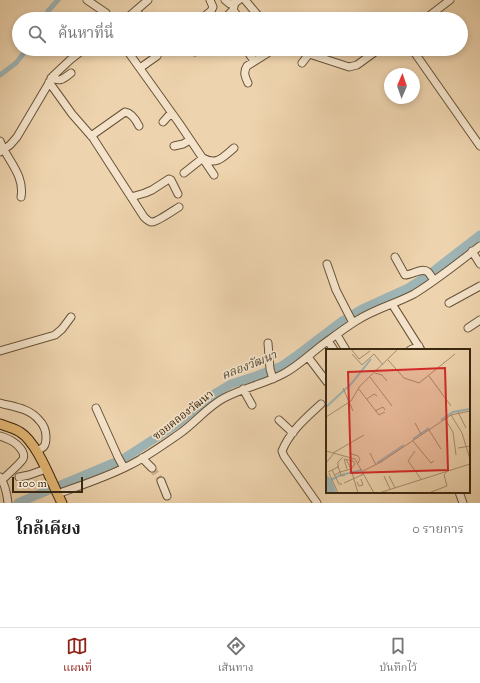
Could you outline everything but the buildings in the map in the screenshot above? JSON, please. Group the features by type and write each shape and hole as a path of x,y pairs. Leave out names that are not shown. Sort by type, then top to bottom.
{"main road":[{"path":"0,424 20,432 30,441 46,469 62,503"}],"street":[{"path":"136,11 148,0"},
{"path":"210,0 213,7 210,12"},
{"path":"225,0 230,4 236,4"},
{"path":"245,0 255,12"},
{"path":"434,12 450,0"},
{"path":"90,1 105,12"},
{"path":"230,12 236,4"},
{"path":"2,151 17,137 50,80 62,67 75,56"},
{"path":"131,56 214,175"},
{"path":"140,68 157,56"},
{"path":"251,56 254,61"},
{"path":"248,83 245,76 245,69 262,56"},
{"path":"302,63 307,56"},
{"path":"315,56 340,64 353,66 368,56"},
{"path":"417,56 480,146"},
{"path":"50,80 60,80 71,73"},
{"path":"50,80 72,114 91,136 147,220 152,222 157,220 179,207"},
{"path":"91,136 125,112 128,112 133,116 139,126"},
{"path":"163,122 171,113"},
{"path":"174,146 183,144 190,140"},
{"path":"0,141 2,151 19,177 23,189 21,197"},
{"path":"203,158 213,162 217,161 234,148"},
{"path":"184,173 203,158"},
{"path":"131,197 152,190 169,179 171,180 178,194"},
{"name":"ซอยคลองวัฒนา","path":"55,489 95,480 121,462 142,458 181,433 196,421 206,410 218,402 272,375 281,375 293,369 337,335 351,318 367,314 413,294 431,276 480,246"},
{"path":"472,251 480,264"},
{"path":"395,257 405,275 423,270 431,276"},
{"path":"327,264 336,290 351,318"},
{"path":"449,303 480,286"},
{"path":"392,304 420,348"},
{"path":"0,351 55,335 62,329 71,317"},
{"path":"468,328 480,320"},
{"path":"337,335 345,349"},
{"path":"328,341 333,349"},
{"path":"268,343 272,375"},
{"path":"310,355 326,374"},
{"path":"310,355 326,380"},
{"path":"243,389 252,405"},
{"path":"317,503 282,451 300,423 325,402"},
{"path":"0,403 27,410 36,416 43,424 46,432 45,445 43,448 36,451"},
{"path":"96,408 121,462"},
{"path":"279,420 293,432"},
{"path":"0,436 12,441 22,450 23,455 23,458 1,479 7,494 8,502"},
{"path":"142,458 152,468"},
{"path":"19,477 46,469"},
{"path":"161,481 167,496"},
{"path":"459,493 464,503"}],"waterway":[{"path":"47,12 58,0"},
{"path":"0,75 16,63 22,56"},
{"name":"คลองวัฒนา","path":"18,503 123,459 177,424 209,397 231,384 282,366 342,321 362,309 408,288 427,276 480,235"}],"tunnel":[{"path":"152,468 161,481"}]}
